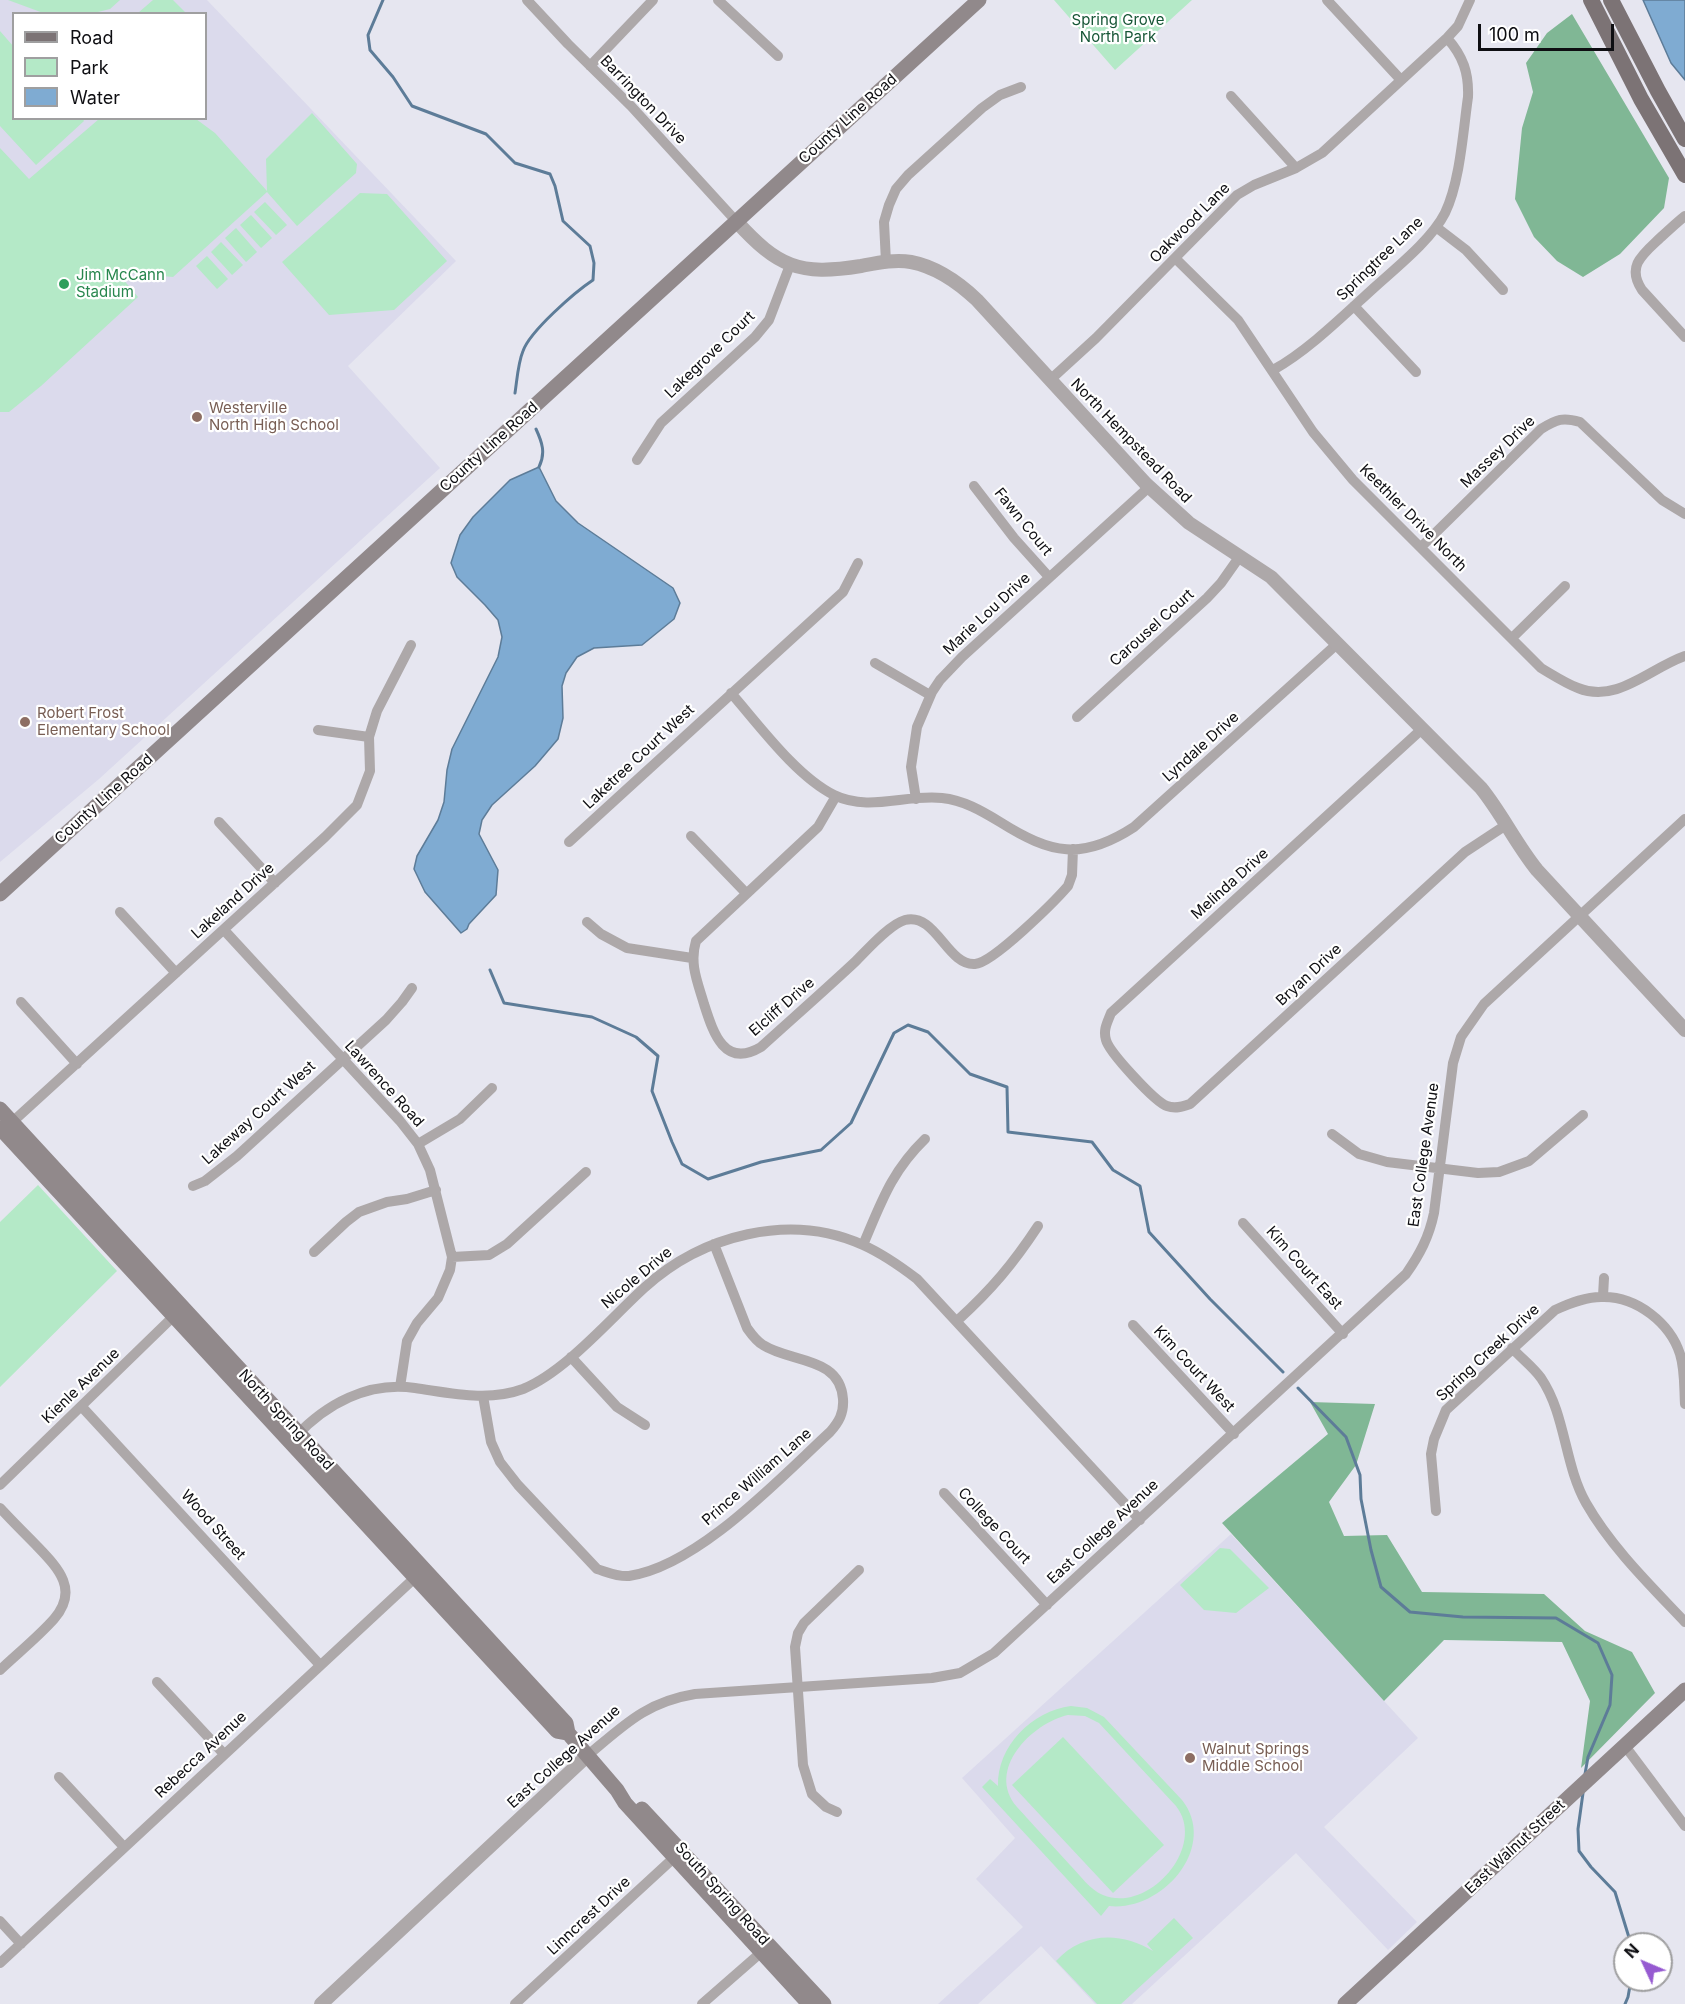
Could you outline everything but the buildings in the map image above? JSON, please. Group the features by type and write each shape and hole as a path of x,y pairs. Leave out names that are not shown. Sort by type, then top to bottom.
{"main road":[{"name":"County Line Road","path":"0,894 978,0"},
{"path":"1591,0 1631,79 1685,175"},
{"path":"1611,0 1685,139"},
{"name":"North Spring Road","path":"0,1109 4,1128 419,1573 566,1723 568,1733 587,1756"},
{"name":"East Walnut Street","path":"1345,2004 1685,1690"},
{"name":"South Spring Road","path":"587,1756 617,1790 627,1794 678,1854 817,2003"}],"street":[{"name":"Barrington Drive","path":"527,0 631,106 736,222"},
{"path":"590,66 653,0"},
{"path":"718,0 778,56"},
{"path":"1327,0 1401,80"},
{"name":"Oakwood Lane","path":"1050,380 1096,338 1237,195 1254,185 1296,168 1322,153 1447,38 1458,26 1470,0"},
{"name":"Springtree Lane","path":"1273,370 1323,333 1354,306 1403,262 1436,227 1452,195 1468,97 1466,69 1461,56 1447,38"},
{"path":"886,262 883,240 884,222 888,205 896,189 908,175 982,108 1000,94 1021,87"},
{"path":"1230,96 1296,168"},
{"path":"1685,216 1642,255 1635,273 1642,290 1685,336"},
{"name":"North Hempstead Road","path":"736,222 760,247 790,265 821,271 886,262 910,262 928,267 963,287 1149,487 1189,524 1271,577 1481,788 1533,866 1685,1029"},
{"path":"1436,227 1466,250 1503,290"},
{"name":"Keethler Drive North","path":"1175,258 1238,320 1320,440 1353,480 1541,668 1579,689 1603,692 1627,687 1658,668 1685,656"},
{"name":"Lakegrove Court","path":"637,460 661,423 755,336 769,320 790,265"},
{"path":"1354,306 1416,372"},
{"name":"Massey Drive","path":"1421,547 1541,429 1552,422 1566,418 1580,422 1592,431 1662,500 1685,514"},
{"name":"Fawn Court","path":"974,486 1014,538 1049,577"},
{"name":"Marie Lou Drive","path":"916,799 911,767 917,727 930,695 940,680 962,657 1149,487"},
{"name":"Carousel Court","path":"1077,717 1207,598 1240,556"},
{"name":"Laketree Court West","path":"569,842 843,592 858,563"},
{"path":"1512,638 1565,586"},
{"name":"Lyndale Drive","path":"730,693 798,768 818,785 836,796 862,804 940,797 957,800 984,812 1034,842 1058,849 1088,849 1119,837 1134,827 1337,644"},
{"name":"Lakeland Drive","path":"4,1128 224,930 357,805 370,771 369,736 377,711 411,645"},
{"path":"875,663 930,695"},
{"name":"Melinda Drive","path":"1132,1074 1106,1042 1104,1029 1111,1013 1422,729"},
{"path":"318,730 369,736"},
{"path":"587,922 601,934 627,948 692,958 696,941 818,826 836,796"},
{"name":"East College Avenue","path":"321,2004 587,1756 631,1719 653,1706 695,1694 932,1678 960,1673 994,1653 1406,1274 1430,1234 1453,1063 1461,1036 1484,1004 1685,819"},
{"path":"219,822 275,883"},
{"name":"Bryan Drive","path":"1132,1074 1166,1106 1177,1108 1190,1104 1465,852 1506,825"},
{"path":"691,836 746,893"},
{"name":"Elcliff Drive","path":"692,958 713,1033 720,1044 730,1051 741,1054 752,1052 793,1019 885,934 904,920 917,920 928,926 957,957 966,963 976,964 999,952 1068,886 1073,864 1073,849"},
{"path":"120,912 176,973"},
{"name":"Lawrence Road","path":"224,930 400,1121 418,1144 430,1170 453,1257"},
{"name":"Lakeway Court West","path":"193,1186 205,1181 237,1156 396,1009 412,988"},
{"path":"21,1002 77,1064"},
{"path":"418,1144 459,1119 492,1089"},
{"path":"1332,1134 1359,1154 1387,1162 1478,1173 1499,1172 1529,1161 1583,1115"},
{"path":"863,1245 893,1177 910,1154 925,1139"},
{"path":"400,1387 407,1341 417,1323 438,1298 453,1257 489,1255 507,1244 586,1172"},
{"path":"314,1252 360,1212 387,1202 407,1199 436,1190"},
{"name":"Kim Court East","path":"1243,1223 1343,1334"},
{"path":"958,1320 990,1290 1038,1226"},
{"name":"Nicole Drive","path":"294,1438 324,1410 350,1396 370,1390 400,1387 483,1396 510,1393 524,1388 551,1373 571,1357 665,1271 684,1258 726,1239 777,1230 803,1231 863,1245 899,1265 917,1279 958,1320 1140,1520"},
{"name":"Prince William Lane","path":"483,1396 490,1442 500,1462 525,1493 597,1569 627,1576 658,1568 718,1533 830,1432 844,1410 842,1387 832,1373 818,1364 765,1346 754,1339 747,1328 714,1244"},
{"path":"1603,1296 1604,1278"},
{"name":"Spring Creek Drive","path":"1436,1511 1431,1454 1439,1423 1446,1410 1555,1310 1574,1301 1603,1296 1618,1298 1647,1311 1676,1342 1683,1365 1685,1404"},
{"name":"Kienle Avenue","path":"0,1485 178,1312"},
{"name":"Kim Court West","path":"1133,1325 1234,1434"},
{"path":"1512,1348 1540,1378 1555,1406 1574,1476 1585,1502 1619,1550 1685,1622"},
{"path":"571,1357 617,1407 645,1425"},
{"name":"Wood Street","path":"82,1407 320,1665"},
{"name":"College Court","path":"944,1493 1047,1605"},
{"path":"0,1509 54,1563 62,1574 66,1587 64,1604 54,1619 0,1670"},
{"path":"837,1812 826,1807 812,1794 803,1765 795,1647 798,1633 812,1614 859,1570"},
{"name":"Rebecca Avenue","path":"0,1963 419,1573"},
{"path":"157,1682 224,1754"},
{"path":"1625,1746 1685,1826"},
{"path":"59,1777 124,1847"},
{"name":"Linncrest Drive","path":"515,2004 678,1854"},
{"path":"0,1921 21,1944"},
{"path":"702,2004 765,1949"}],"shaded area":[{"name":"Westerville North High School","path":"0,0 207,0 456,261 348,366 440,468 99,779 0,862"},
{"name":"Walnut Springs Middle School","path":"1231,1534 1418,1738 1324,1827 1417,1922 1388,1950 1296,1853 1132,2004 1095,2004 1041,1946 978,2004 938,2004 1023,1927 976,1879 1015,1838 962,1778"}],"green space":[{"path":"8,0 120,0 110,9 98,12 41,12"},
{"path":"153,0 173,0 185,12 139,12"},
{"name":"Spring Grove North Park","path":"1054,0 1192,0 1115,70"},
{"path":"1572,14 1669,178 1664,208 1620,254 1583,277 1557,261 1534,237 1515,199 1522,128 1533,92 1526,63 1547,33"},
{"path":"0,31 12,45 12,120 84,121 36,165 0,126"},
{"path":"312,113 357,164 356,173 297,226 267,192 173,277 117,272 138,297 41,386 9,412 0,412 0,148 29,179 98,120 197,120 215,133 267,191 266,159"},
{"path":"360,193 387,194 447,261 394,310 329,315 282,262"},
{"path":"265,202 287,225 276,235 254,212"},
{"path":"251,215 272,238 261,248 240,225"},
{"path":"236,228 257,252 246,262 225,238"},
{"path":"221,242 243,265 232,275 211,252"},
{"path":"207,256 228,279 217,289 196,266"},
{"path":"38,1185 117,1271 0,1387 0,1222"},
{"path":"1310,1402 1375,1404 1356,1465 1329,1502 1344,1536 1387,1535 1422,1592 1544,1594 1585,1631 1632,1652 1655,1693 1581,1768 1590,1701 1562,1642 1444,1640 1384,1701 1222,1523 1328,1434"},
{"path":"1220,1548 1230,1549 1269,1588 1236,1613 1204,1610 1180,1585"},
{"path":"1071,1706 1087,1708 1104,1717 1182,1800 1192,1818 1194,1837 1189,1856 1179,1873 1148,1899 1129,1905 1109,1906 1101,1916 982,1787 990,1779 998,1786 999,1771 1010,1744 1030,1723 1057,1709","holes":["1068,1715 1085,1716 1099,1723 1176,1806 1184,1822 1184,1840 1179,1857 1168,1873 1154,1886 1138,1895 1120,1898 1103,1895 1094,1890 1017,1807 1009,1793 1006,1778 1010,1764 1017,1750 1028,1738 1054,1720"]},
{"path":"1063,1737 1164,1845 1113,1893 1012,1785"},
{"path":"1174,1918 1193,1938 1121,2004 1097,2004 1056,1961 1078,1944 1102,1938 1128,1940 1153,1951 1147,1944"}],"water":[{"path":"1643,0 1685,0 1685,80 1671,63"},
{"path":"539,467 556,501 578,523 673,588 680,603 674,619 642,645 594,648 577,657 566,673 562,686 563,718 558,739 535,766 492,805 482,820 479,834 498,870 496,895 461,933 425,892 414,869 417,856 438,820 444,802 447,770 452,749 498,657 502,637 498,620 457,577 451,563 460,535 473,517 510,480"}],"waterway":[{"path":"383,0 368,35 370,50 393,77 412,106 486,134 515,163 550,174 563,221 590,246 594,263 593,280 554,312 527,343 520,361 515,393"},
{"path":"536,429 542,448 539,467"},
{"path":"490,970 504,1003 592,1017 636,1037 658,1056 652,1091 672,1142 682,1164 708,1179 761,1162 821,1150 851,1123 894,1033 908,1025 928,1032 970,1074 1007,1087 1008,1132 1092,1142 1113,1170 1140,1186 1149,1232 1210,1299 1283,1372"},
{"path":"1298,1388 1346,1437 1360,1475 1361,1499 1381,1587 1410,1612 1463,1617 1556,1618 1598,1643 1612,1675 1610,1705 1588,1757 1585,1774"},
{"path":"1583,1793 1578,1829 1579,1851 1615,1892 1627,1932"},
{"path":"1625,2004 1629,1992"}],"place":[{"name":"Jim McCann Stadium","path":"64,284"},
{"name":"Westerville North High School","path":"197,417"},
{"name":"Robert Frost Elementary School","path":"25,722"},
{"name":"Walnut Springs Middle School","path":"1190,1758"}]}
